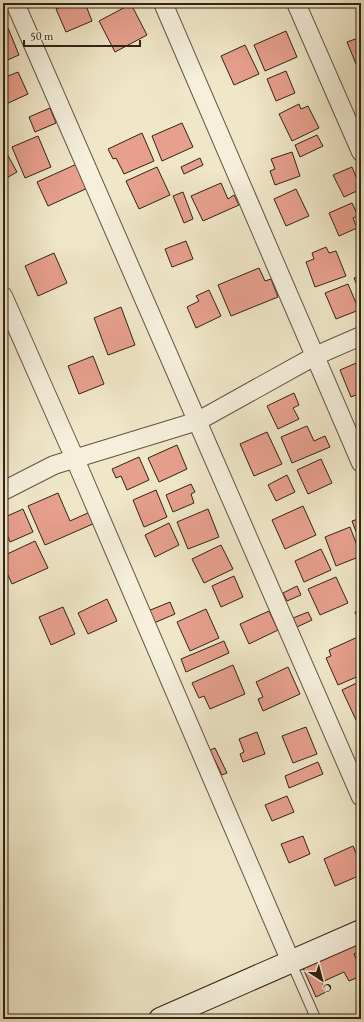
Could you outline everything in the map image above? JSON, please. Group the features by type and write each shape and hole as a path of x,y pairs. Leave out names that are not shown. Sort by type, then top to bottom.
{"street":[{"path":"15,3 361,797"},
{"path":"162,3 361,462"},
{"path":"296,3 361,152"},
{"path":"3,296 291,962"},
{"path":"3,491 54,465 198,422 315,356 361,336"},
{"path":"171,1017 361,931"}],"lane":[{"path":"291,962 316,1019"}],"building":[{"path":"72,3 85,3 92,21 66,32 56,9"},
{"path":"131,4 147,35 115,52 99,21"},
{"path":"8,28 19,55 3,62 3,30"},
{"path":"286,31 297,57 265,71 254,45"},
{"path":"361,37 361,62 356,64 347,42"},
{"path":"245,45 259,74 234,85 221,56"},
{"path":"286,71 295,93 276,101 267,79"},
{"path":"18,72 28,94 4,105 3,78"},
{"path":"299,104 301,109 308,106 319,128 292,141 279,114"},
{"path":"50,108 56,123 35,132 29,117"},
{"path":"182,123 193,147 162,161 152,136"},
{"path":"142,133 154,161 124,174 116,158 113,159 108,149"},
{"path":"317,135 323,146 300,157 295,145"},
{"path":"38,136 51,167 25,178 12,147"},
{"path":"6,152 17,172 3,180 3,154"},
{"path":"292,152 300,176 275,185 270,171 275,169 271,159"},
{"path":"200,158 203,165 184,174 181,167"},
{"path":"79,163 90,187 48,206 37,182"},
{"path":"157,167 170,195 139,209 126,181"},
{"path":"352,167 361,189 344,197 333,175"},
{"path":"221,183 228,199 234,195 239,205 203,221 191,196"},
{"path":"296,189 309,216 286,226 274,199"},
{"path":"183,192 193,219 184,223 173,196"},
{"path":"352,203 358,216 353,218 357,228 339,236 329,213"},
{"path":"186,241 193,259 172,267 165,249"},
{"path":"326,247 329,253 336,251 346,276 315,287 306,262 314,259 312,253"},
{"path":"54,253 67,283 38,296 25,266"},
{"path":"259,268 265,281 271,279 278,297 231,316 218,285"},
{"path":"359,276 361,280 361,295 354,278"},
{"path":"348,284 359,310 336,319 325,293"},
{"path":"209,290 221,316 196,328 187,307 199,301 196,296"},
{"path":"121,307 135,345 108,355 94,318"},
{"path":"93,356 104,384 79,394 68,366"},
{"path":"361,361 361,393 351,397 340,370"},
{"path":"294,393 299,405 293,408 299,419 278,429 267,406"},
{"path":"307,426 314,441 325,436 330,447 292,463 281,437"},
{"path":"267,432 282,464 254,476 240,444"},
{"path":"177,445 187,469 159,482 148,458"},
{"path":"139,457 149,480 127,490 121,476 116,478 112,469"},
{"path":"321,459 332,483 308,494 297,470"},
{"path":"287,475 295,492 276,501 268,485"},
{"path":"191,484 195,492 191,494 194,503 173,512 166,495"},
{"path":"156,490 167,517 144,527 133,500"},
{"path":"58,493 70,521 90,512 95,523 45,545 28,506"},
{"path":"303,506 316,535 285,549 272,520"},
{"path":"23,509 33,532 10,542 3,524 3,518"},
{"path":"208,509 219,537 188,549 177,522"},
{"path":"361,518 361,536 358,537 352,521"},
{"path":"169,523 179,545 155,557 145,535"},
{"path":"350,527 361,556 336,566 325,537"},
{"path":"35,541 48,568 12,584 3,564 3,556"},
{"path":"221,545 233,569 204,583 192,559"},
{"path":"321,549 331,570 304,582 295,561"},
{"path":"234,576 243,597 221,607 212,586"},
{"path":"336,577 348,603 320,615 308,589"},
{"path":"297,586 301,595 287,601 283,593"},
{"path":"107,599 117,621 88,634 78,613"},
{"path":"170,602 175,614 154,623 148,611"},
{"path":"63,607 75,634 51,645 39,617"},
{"path":"206,609 219,638 190,651 177,622"},
{"path":"361,610 361,626 355,612"},
{"path":"269,611 278,630 249,644 240,624"},
{"path":"308,612 312,620 297,627 293,618"},
{"path":"360,636 361,675 338,685 326,658 331,656 329,650"},
{"path":"224,641 229,653 186,672 181,659"},
{"path":"233,665 245,694 210,709 204,696 199,698 192,683"},
{"path":"288,667 300,694 263,711 258,699 263,697 256,682"},
{"path":"361,681 361,717 356,720 342,690"},
{"path":"306,727 317,754 293,763 282,736"},
{"path":"257,732 265,754 243,762 240,754 244,752 239,739"},
{"path":"215,748 227,773 222,775 210,750"},
{"path":"318,762 323,774 289,788 285,776"},
{"path":"287,796 294,812 272,821 265,805"},
{"path":"303,836 310,854 289,863 281,844"},
{"path":"353,846 361,865 361,875 335,886 324,859"},
{"path":"356,941 360,951 354,954 361,969 361,976 349,981 344,972 322,982 326,992 316,997 302,966"}]}
